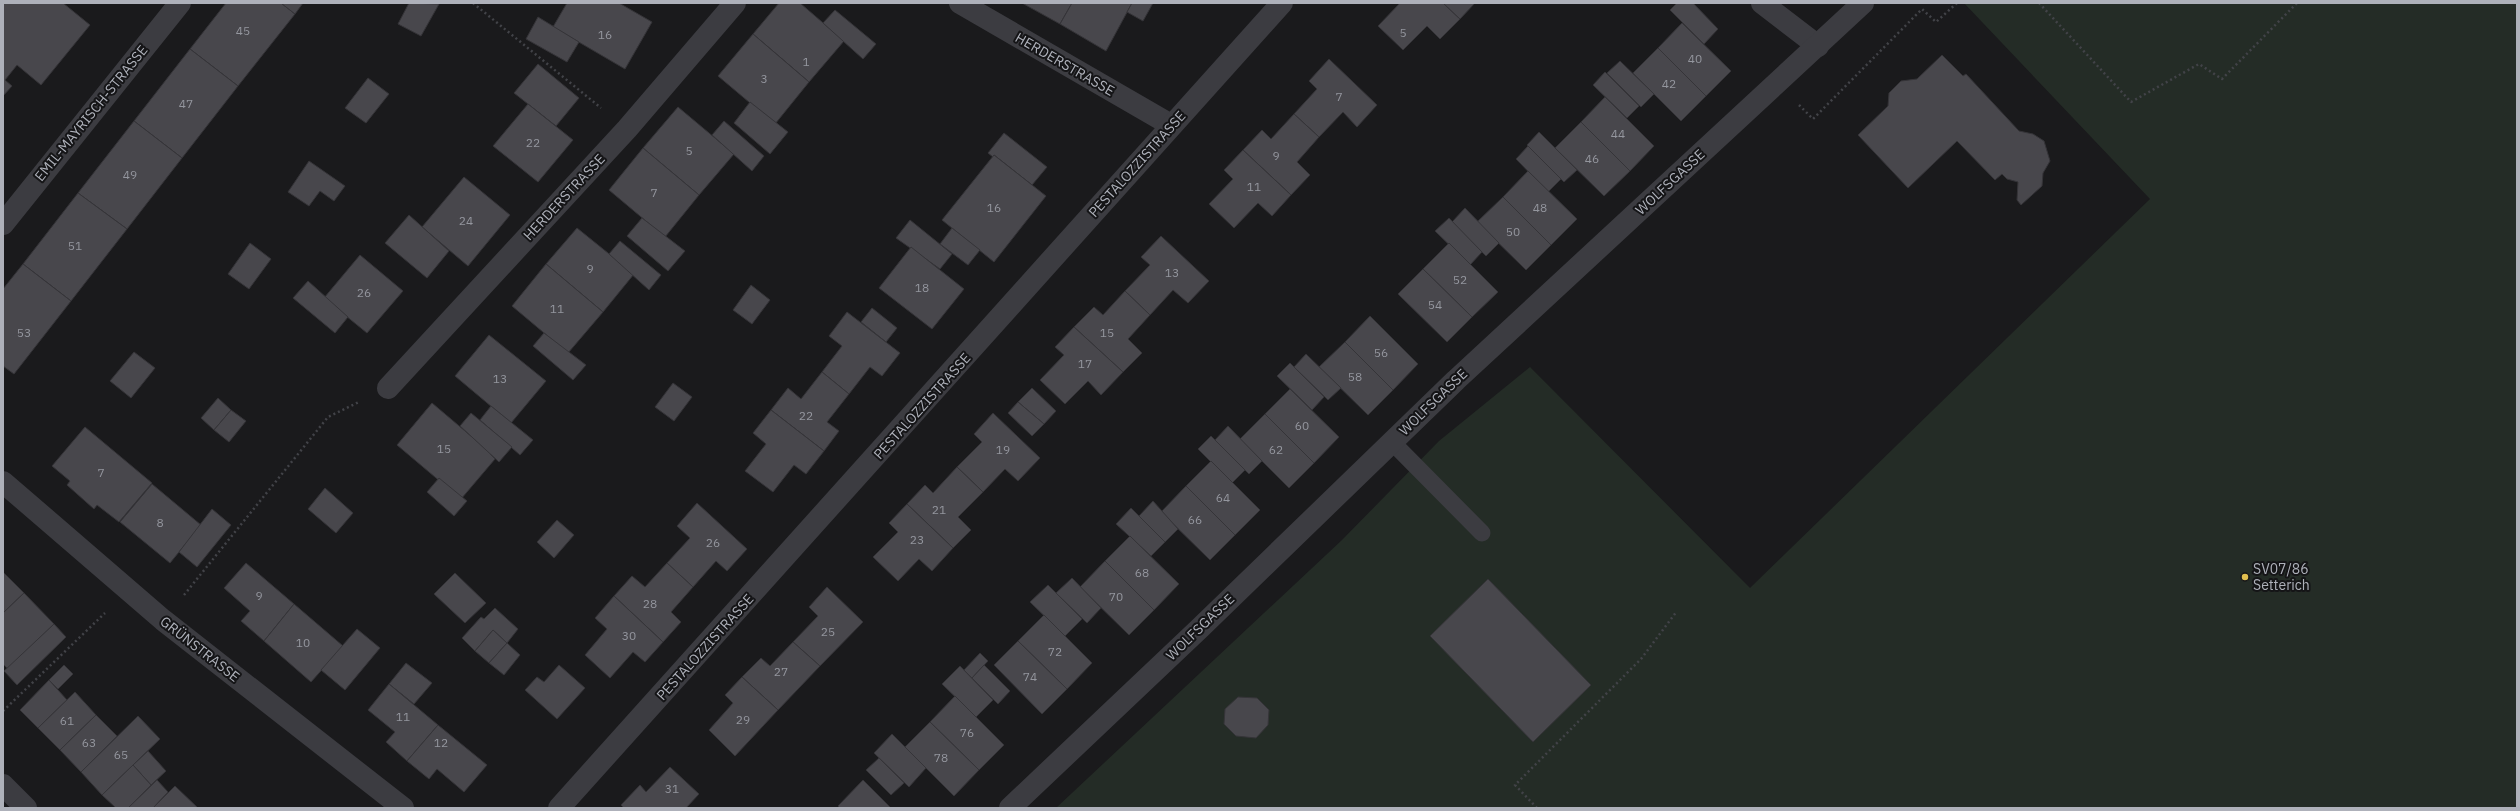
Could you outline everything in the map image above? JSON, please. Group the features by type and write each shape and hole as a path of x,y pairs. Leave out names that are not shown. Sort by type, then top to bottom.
{"street":[{"name":"EMIL-MAYRISCH-STRASSE","path":"3,224 180,3"},
{"name":"HERDERSTRASSE","path":"388,388 627,129 736,3"},
{"name":"HERDERSTRASSE","path":"960,3 1171,126"},
{"name":"PESTALOZZISTRASSE","path":"559,808 955,369 1282,3"},
{"path":"1762,3 1818,46"},
{"name":"WOLFSGASSE","path":"1010,808 1195,633 1391,441 1863,3"},
{"name":"GRÜNSTRASSE","path":"3,482 129,589 163,620 403,808"},
{"path":"3,785 26,808"}],"lane":[{"path":"1391,441 1482,533"}],"path":[{"path":"473,3 627,129"},
{"path":"1776,84 1814,119 1922,9 1936,22 1957,3"},
{"path":"2039,3 2131,102 2199,64 2222,79 2297,3"},
{"path":"163,620 328,417 388,388"},
{"path":"3,711 129,589"},
{"path":"1537,808 1515,785 1641,659 1677,611"}],"shaded area":[{"path":"1964,3 2517,3 2517,808 1056,808 1342,540 1439,441 1530,367 1750,588 2150,199"}],"building":[{"path":"3,3 63,3 90,25 41,85 17,65 5,80 12,86 3,96"},
{"path":"226,3 281,3 295,14 238,86 190,49"},
{"path":"281,3 303,3 295,14"},
{"path":"409,3 439,4 421,36 398,24"},
{"path":"567,3 619,3 652,22 625,69 553,27"},
{"path":"779,3 800,3 844,41 809,82 753,34"},
{"path":"1022,3 1072,3 1060,24"},
{"path":"1072,3 1132,3 1106,51 1060,24"},
{"path":"1132,3 1153,3 1143,21 1127,12"},
{"path":"1400,3 1443,3 1460,19 1440,39 1427,26 1403,50 1378,26"},
{"path":"1443,3 1475,3 1460,19"},
{"path":"1677,3 1693,3 1718,29 1704,44 1670,10"},
{"path":"835,10 876,44 863,59 823,23"},
{"path":"538,17 579,42 567,62 526,39"},
{"path":"1682,23 1731,71 1706,96 1658,48"},
{"path":"753,34 809,82 775,124 718,76"},
{"path":"1658,48 1706,96 1681,121 1633,73"},
{"path":"190,49 238,86 182,158 134,121"},
{"path":"1942,55 1963,76 1966,74 2019,131 2033,134 2044,141 2050,161 2043,173 2042,186 2021,205 2017,200 2018,182 2007,179 2002,174 1995,180 1957,141 1908,188 1858,135 1888,106 1889,93 1901,81 1917,79"},
{"path":"1329,59 1377,105 1357,127 1343,112 1319,137 1294,114 1317,89 1309,81"},
{"path":"1620,61 1654,94 1641,107 1607,73"},
{"path":"538,64 579,98 556,126 514,93"},
{"path":"1605,72 1639,106 1627,118 1593,85"},
{"path":"368,78 389,94 366,123 345,108"},
{"path":"1605,97 1654,146 1630,171 1581,122"},
{"path":"750,102 788,132 770,154 734,123"},
{"path":"528,104 573,140 538,182 493,146"},
{"path":"678,107 734,154 699,195 643,148"},
{"path":"1294,114 1319,137 1297,162 1310,175 1291,195 1243,150 1262,130 1271,139"},
{"path":"134,121 182,158 127,229 78,193"},
{"path":"724,121 764,156 752,171 712,135"},
{"path":"1581,122 1630,171 1604,196 1555,148"},
{"path":"1539,132 1577,170 1564,182 1527,145"},
{"path":"1004,133 1047,167 1032,185 994,155 993,157 988,153"},
{"path":"1528,146 1561,179 1548,192 1516,159"},
{"path":"643,148 699,195 665,237 609,190"},
{"path":"1243,150 1291,195 1272,216 1258,203 1234,228 1209,204 1233,179 1224,170"},
{"path":"994,155 1046,196 994,262 942,220"},
{"path":"309,161 345,186 334,201 320,191 309,206 288,192"},
{"path":"1528,171 1577,219 1551,245 1503,197"},
{"path":"464,177 510,215 468,266 422,227"},
{"path":"78,193 127,229 71,301 23,264"},
{"path":"1503,197 1551,245 1526,270 1477,222"},
{"path":"1465,208 1499,243 1486,256 1452,222"},
{"path":"409,215 449,251 427,278 385,243"},
{"path":"642,218 685,251 668,271 627,236"},
{"path":"1449,218 1482,252 1470,265 1435,231"},
{"path":"910,220 952,254 940,269 896,238"},
{"path":"577,228 634,274 603,312 546,264"},
{"path":"952,228 980,250 968,265 940,244"},
{"path":"1161,236 1209,281 1188,303 1173,290 1150,315 1125,291 1150,265 1141,257"},
{"path":"620,241 661,275 649,290 609,254"},
{"path":"250,243 271,259 249,289 228,274"},
{"path":"1449,243 1498,292 1472,317 1423,269"},
{"path":"911,247 964,289 932,329 879,288"},
{"path":"360,255 403,291 367,333 324,298"},
{"path":"23,264 71,301 14,374 3,366 3,289"},
{"path":"546,264 603,312 568,353 512,306"},
{"path":"1423,269 1472,317 1447,342 1398,294"},
{"path":"308,281 348,317 335,333 293,298"},
{"path":"751,285 770,300 752,324 733,310"},
{"path":"1125,291 1150,315 1128,339 1142,353 1123,372 1074,327 1094,307 1103,315"},
{"path":"872,308 897,328 886,342 861,322"},
{"path":"847,312 900,353 882,376 870,367 849,394 822,372 842,346 829,336"},
{"path":"1370,316 1418,364 1393,390 1345,342"},
{"path":"1074,327 1123,372 1101,395 1088,381 1065,404 1040,380 1064,355 1055,347"},
{"path":"544,333 586,365 573,380 533,346"},
{"path":"489,335 546,381 511,423 455,376"},
{"path":"1345,342 1393,390 1368,415 1319,367"},
{"path":"134,352 155,368 131,398 110,381"},
{"path":"1306,354 1341,388 1328,400 1294,367"},
{"path":"1290,363 1324,397 1312,410 1277,376"},
{"path":"822,372 849,394 827,422 839,431 824,451 771,410 788,388 801,399"},
{"path":"673,383 692,397 674,421 655,407"},
{"path":"1032,388 1056,411 1044,424 1018,402"},
{"path":"1290,389 1339,437 1314,463 1265,414"},
{"path":"218,398 231,410 214,430 201,418"},
{"path":"1018,402 1044,424 1032,436 1008,413"},
{"path":"432,403 491,453 490,454 495,459 461,499 397,445"},
{"path":"491,406 533,440 520,455 480,420"},
{"path":"231,410 246,421 229,442 214,430"},
{"path":"771,410 824,451 806,474 794,465 773,492 745,471 766,444 753,433"},
{"path":"471,413 512,447 499,462 460,426"},
{"path":"993,413 1040,458 1018,481 1005,469 983,492 957,467 982,442 974,434"},
{"path":"1265,414 1314,463 1289,488 1240,439"},
{"path":"1228,426 1262,461 1249,474 1215,440"},
{"path":"85,427 152,483 119,522 97,505 94,509 67,485 70,481 52,466"},
{"path":"1211,436 1245,470 1232,483 1198,449"},
{"path":"1211,461 1260,510 1235,535 1186,486"},
{"path":"957,467 983,492 958,517 971,530 953,548 907,504 925,485 933,493"},
{"path":"439,478 467,501 454,516 427,492"},
{"path":"152,484 201,525 170,563 120,522"},
{"path":"1186,486 1235,535 1210,560 1161,512"},
{"path":"325,488 353,513 336,533 308,509"},
{"path":"1153,501 1178,529 1165,542 1139,516"},
{"path":"697,503 747,549 727,571 716,561 693,587 667,563 690,538 677,526"},
{"path":"907,504 953,548 932,571 919,559 898,581 873,557 898,532 889,523"},
{"path":"1131,508 1165,542 1151,556 1116,524"},
{"path":"212,509 231,525 197,567 179,552"},
{"path":"557,520 574,535 554,558 537,542"},
{"path":"1130,536 1179,584 1154,610 1105,561"},
{"path":"1105,561 1154,610 1129,635 1080,587"},
{"path":"246,563 294,604 264,641 241,621 250,611 224,588"},
{"path":"667,563 693,587 671,612 681,622 663,642 614,596 632,576 645,587"},
{"path":"3,572 24,593 3,613"},
{"path":"455,573 486,603 465,623 434,594"},
{"path":"1072,578 1101,608 1087,623 1056,593"},
{"path":"1488,579 1591,685 1533,742 1430,636"},
{"path":"1048,585 1082,619 1065,636 1030,602"},
{"path":"827,587 863,622 820,666 793,642 818,616 809,607"},
{"path":"24,593 54,624 8,669 3,664 3,613"},
{"path":"614,596 663,642 645,662 633,652 610,678 585,655 607,629 595,618"},
{"path":"294,604 343,646 311,682 264,641"},
{"path":"495,608 518,629 507,643 493,630 475,651 462,638 481,617 484,619"},
{"path":"1044,615 1092,663 1067,689 1018,641"},
{"path":"54,624 66,637 17,685 4,671"},
{"path":"357,629 380,648 345,690 321,670"},
{"path":"493,630 507,643 489,663 475,651"},
{"path":"1018,641 1067,689 1042,714 994,665"},
{"path":"793,642 820,666 778,710 742,677 761,658 770,666"},
{"path":"507,643 520,655 504,675 489,663"},
{"path":"980,653 988,661 972,678 964,670"},
{"path":"406,663 432,683 414,704 389,684"},
{"path":"64,665 73,674 58,689 49,680"},
{"path":"559,665 585,688 557,719 525,690 537,677 544,682"},
{"path":"984,665 1010,691 998,704 972,678"},
{"path":"960,666 993,700 976,717 942,684"},
{"path":"742,677 778,710 735,756 709,730 733,703 725,695"},
{"path":"49,680 67,700 38,728 20,710"},
{"path":"389,684 438,725 407,761 386,742 395,732 368,710"},
{"path":"75,692 96,715 60,750 38,728"},
{"path":"955,696 1004,745 979,770 930,722"},
{"path":"1238,697 1257,698 1269,710 1268,725 1256,738 1236,736 1224,724 1225,709"},
{"path":"96,715 117,736 81,772 60,750"},
{"path":"138,716 160,739 102,795 81,772"},
{"path":"930,722 979,770 954,796 905,747"},
{"path":"438,725 487,765 464,792 437,769 429,779 407,761"},
{"path":"892,734 926,768 909,787 874,753"},
{"path":"148,751 166,771 151,785 133,765"},
{"path":"879,758 904,783 891,795 866,770"},
{"path":"133,765 151,785 128,808 116,808 102,795"},
{"path":"670,767 699,794 686,808 624,808 621,805 640,785 646,792"},
{"path":"157,780 168,792 153,808 128,808"},
{"path":"863,780 891,808 840,808 838,806"},
{"path":"175,786 198,808 153,808"}],"place":[{"name":"SV07/86 Setterich","path":"2245,577"}]}
